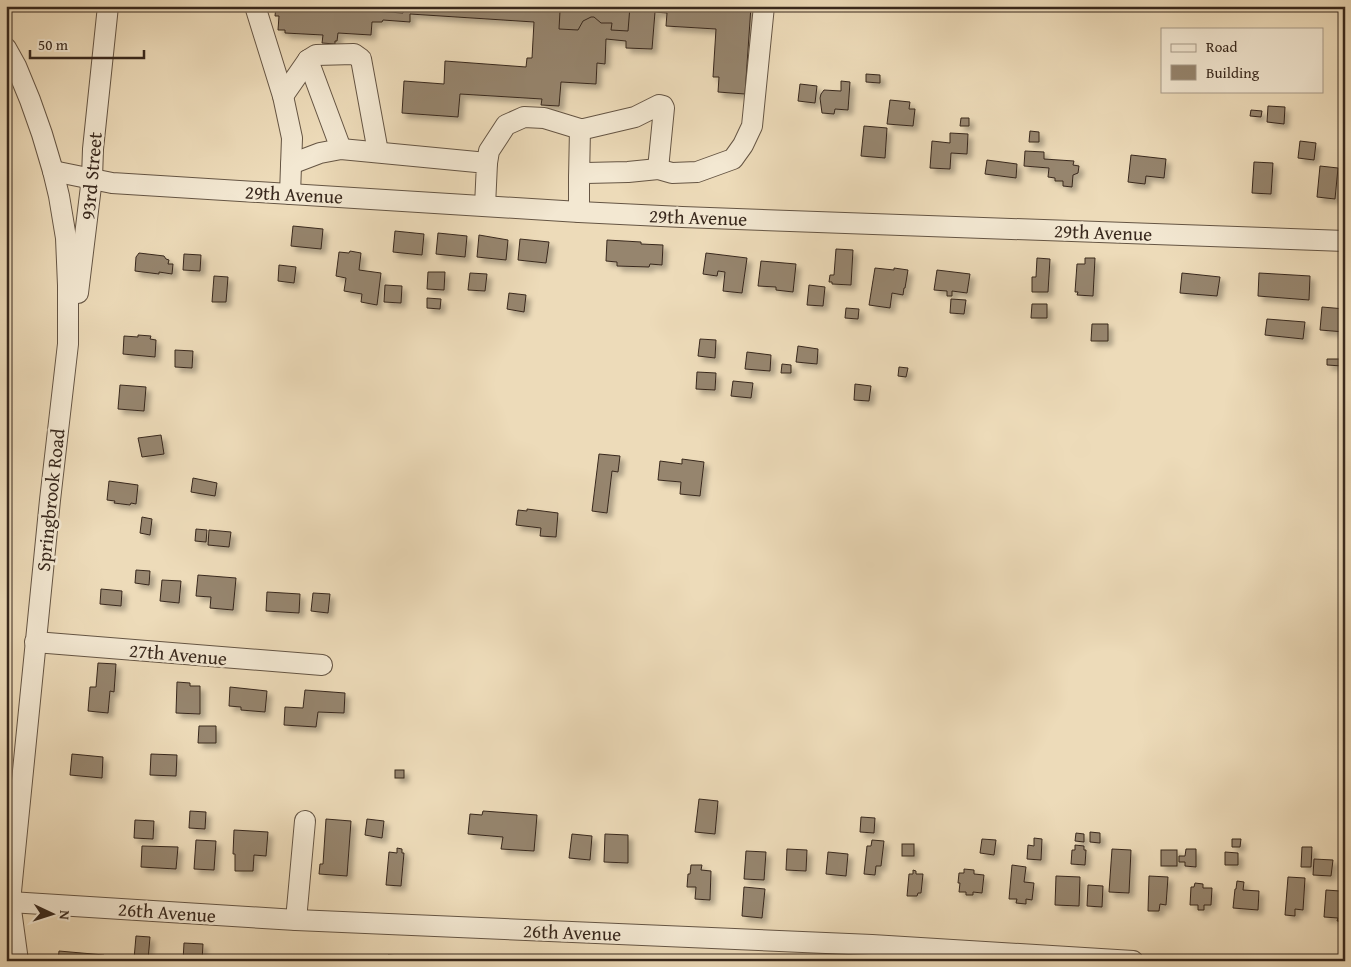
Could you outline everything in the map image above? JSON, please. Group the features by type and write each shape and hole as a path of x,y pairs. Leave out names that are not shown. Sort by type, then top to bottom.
{"street":[{"name":"93rd Street","path":"68,344 76,310 92,178 93,149 108,6"},
{"path":"255,6 284,96 292,138 290,194"},
{"path":"579,178 586,173 658,169 672,173 697,172 733,159 743,145 752,126 764,6"},
{"name":"Springbrook Road","path":"6,48 16,66 30,100 53,171 66,238 68,285 68,344 35,642 10,902 18,961"},
{"path":"284,96 308,60 316,55 354,54 361,59 378,152"},
{"path":"308,60 340,149"},
{"path":"486,206 489,150 506,125 524,117 544,118 580,129 635,117 657,105 663,106 658,169"},
{"path":"579,212 580,129"},
{"path":"291,164 320,153 340,149 488,162"},
{"name":"29th Avenue","path":"53,171 112,183 579,212 1345,241"},
{"name":"27th Avenue","path":"35,642 322,665"},
{"path":"296,920 305,821"},
{"name":"26th Avenue","path":"10,902 872,953 1133,961"}],"building":[{"path":"276,6 373,6 373,11 403,13 404,6 751,6 745,94 718,92 719,77 713,77 716,29 666,26 667,13 655,12 652,49 626,48 626,41 606,39 605,64 597,63 596,84 561,82 559,106 541,105 542,99 460,94 458,117 402,113 404,81 444,84 445,61 526,67 527,58 532,58 534,22 410,14 410,22 383,20 382,22 372,22 371,35 338,33 335,44 322,43 323,35 285,33 285,30 278,30 279,16 275,16"},
{"path":"565,6 630,6 628,31 611,30 612,23 601,23 594,17 583,21 578,30 559,29 560,11 564,10"},
{"path":"866,74 880,75 880,83 866,82"},
{"path":"841,81 850,82 848,110 835,109 834,114 822,113 821,94 824,90 841,91"},
{"path":"800,84 817,86 815,103 798,101"},
{"path":"890,100 910,102 909,109 915,109 913,126 887,124"},
{"path":"1268,106 1285,107 1284,124 1267,122"},
{"path":"1251,110 1262,111 1261,117 1250,116"},
{"path":"961,118 969,118 969,126 960,126"},
{"path":"864,126 887,128 885,158 861,156"},
{"path":"1030,131 1039,132 1039,142 1029,142"},
{"path":"950,133 968,134 967,154 951,153 950,169 930,168 932,141 950,143"},
{"path":"1300,141 1316,143 1314,160 1298,158"},
{"path":"1025,151 1044,152 1044,159 1074,161 1073,165 1079,166 1078,173 1073,175 1072,187 1063,186 1063,181 1055,181 1055,178 1048,177 1049,168 1024,166"},
{"path":"1131,155 1166,159 1164,178 1146,176 1145,184 1128,182"},
{"path":"987,160 1017,164 1016,178 985,174"},
{"path":"1254,162 1273,163 1271,194 1252,193"},
{"path":"1320,166 1338,168 1335,199 1317,197"},
{"path":"293,226 323,229 321,249 291,246"},
{"path":"395,231 424,234 422,255 393,252"},
{"path":"438,233 467,236 465,257 436,254"},
{"path":"479,235 508,240 506,260 477,257"},
{"path":"520,239 549,242 546,263 518,260"},
{"path":"607,240 663,245 662,265 650,264 649,267 617,266 617,262 606,261"},
{"path":"836,249 853,250 851,285 832,284 832,282 829,282 830,275 834,275"},
{"path":"350,251 361,253 359,270 381,273 377,305 361,302 362,294 344,291 346,278 336,276 339,252 349,253"},
{"path":"139,253 164,256 169,260 168,264 173,264 172,274 135,271 136,257"},
{"path":"706,253 747,258 742,293 723,291 725,272 718,271 717,276 703,274"},
{"path":"184,254 201,255 200,271 183,270"},
{"path":"1037,258 1050,259 1048,292 1032,292 1032,277 1036,277"},
{"path":"1085,258 1095,258 1093,296 1077,295 1078,292 1075,292 1077,264 1085,264"},
{"path":"761,261 796,264 793,292 776,290 776,287 758,286"},
{"path":"279,265 296,267 294,283 278,281"},
{"path":"875,268 908,270 903,295 892,293 890,308 869,305"},
{"path":"937,270 970,274 967,293 952,291 952,296 947,296 947,291 934,290"},
{"path":"428,272 445,272 444,290 427,289"},
{"path":"470,273 487,274 485,291 468,290"},
{"path":"1182,273 1220,277 1217,296 1180,293"},
{"path":"1259,273 1310,276 1309,300 1258,296"},
{"path":"214,276 228,277 226,302 212,302"},
{"path":"385,285 402,286 401,303 384,302"},
{"path":"809,285 825,287 823,306 807,305"},
{"path":"509,293 526,295 524,312 507,309"},
{"path":"427,298 441,299 440,309 427,308"},
{"path":"951,299 966,300 964,314 950,313"},
{"path":"1032,304 1047,304 1047,318 1031,318"},
{"path":"1322,307 1345,309 1345,332 1320,330"},
{"path":"846,308 859,309 858,319 845,318"},
{"path":"1267,319 1305,322 1303,339 1265,335"},
{"path":"1092,324 1108,324 1108,341 1091,341"},
{"path":"138,335 151,336 150,339 156,340 155,357 123,354 124,336 138,337"},
{"path":"700,339 716,340 715,358 698,356"},
{"path":"798,346 818,349 817,364 796,362"},
{"path":"175,350 193,351 192,368 175,367"},
{"path":"747,352 771,355 770,371 745,369"},
{"path":"1327,359 1345,359 1345,372 1341,372 1342,366 1327,365"},
{"path":"782,364 791,365 791,373 781,373"},
{"path":"899,367 908,368 906,377 898,376"},
{"path":"697,372 716,373 715,390 696,389"},
{"path":"733,381 753,383 751,398 731,396"},
{"path":"855,384 871,386 869,401 854,400"},
{"path":"120,385 146,387 144,411 118,409"},
{"path":"161,435 164,454 142,457 138,438"},
{"path":"599,454 620,456 618,472 612,471 607,513 592,511"},
{"path":"682,459 704,462 700,496 680,494 681,482 658,480 660,461 682,464"},
{"path":"193,478 217,483 215,496 191,492"},
{"path":"109,481 138,485 136,504 114,503 115,501 107,500"},
{"path":"527,509 558,513 556,537 540,536 541,528 516,525 518,510 527,511"},
{"path":"142,517 152,519 150,535 140,533"},
{"path":"196,529 207,530 206,542 195,541"},
{"path":"209,530 231,532 229,547 208,545"},
{"path":"136,570 150,571 149,585 135,583"},
{"path":"198,575 236,578 233,610 210,608 211,597 196,596"},
{"path":"162,580 181,581 179,603 160,601"},
{"path":"101,589 122,591 121,606 100,604"},
{"path":"267,592 300,594 299,613 266,611"},
{"path":"313,593 330,594 328,613 311,611"},
{"path":"98,663 116,664 114,692 110,691 108,713 88,711 90,687 96,687"},
{"path":"177,682 190,683 190,686 200,686 200,714 176,713"},
{"path":"230,687 267,691 265,712 241,710 241,707 229,706"},
{"path":"305,690 345,693 344,713 318,712 316,727 284,725 285,707 303,708"},
{"path":"199,726 216,726 216,743 198,743"},
{"path":"72,754 103,757 102,778 70,775"},
{"path":"151,754 177,755 176,776 150,775"},
{"path":"395,770 404,770 404,778 395,778"},
{"path":"699,799 718,801 715,834 695,832"},
{"path":"190,811 206,812 205,829 189,828"},
{"path":"483,811 537,815 534,851 501,849 503,837 468,834 470,814 482,815"},
{"path":"861,817 875,818 874,833 860,832"},
{"path":"326,819 351,821 347,876 319,874 320,864 323,864"},
{"path":"367,819 384,821 382,838 365,835"},
{"path":"135,820 154,821 153,839 134,838"},
{"path":"234,830 268,832 266,856 254,855 253,871 235,871 235,854 233,854"},
{"path":"1090,832 1100,833 1100,843 1090,842"},
{"path":"1076,833 1084,834 1084,842 1075,841"},
{"path":"572,834 592,836 590,860 569,858"},
{"path":"605,834 628,835 628,863 604,862"},
{"path":"1034,838 1042,839 1041,860 1027,859 1028,845 1034,846"},
{"path":"982,839 996,840 994,855 980,853"},
{"path":"1232,839 1241,839 1240,847 1232,847"},
{"path":"196,840 216,841 214,870 194,869"},
{"path":"872,840 884,841 881,866 876,866 875,875 864,874 867,846 871,846"},
{"path":"902,844 914,844 914,856 902,856"},
{"path":"1075,845 1084,846 1084,850 1086,850 1085,865 1071,864 1072,850 1075,850"},
{"path":"142,846 178,847 176,869 141,867"},
{"path":"1302,847 1312,847 1311,867 1301,867"},
{"path":"397,848 402,849 402,853 404,853 401,886 386,885 389,852 397,853"},
{"path":"787,849 807,850 806,871 786,870"},
{"path":"1112,849 1131,850 1129,893 1109,892"},
{"path":"1186,849 1196,849 1196,867 1185,866 1185,862 1179,862 1179,856 1185,856"},
{"path":"1161,850 1177,850 1177,866 1161,866"},
{"path":"746,851 766,852 764,880 744,879"},
{"path":"828,852 848,854 846,876 826,874"},
{"path":"1225,852 1238,853 1238,865 1225,865"},
{"path":"1314,859 1333,860 1331,876 1313,875"},
{"path":"691,865 702,865 701,870 711,871 710,900 695,899 696,887 687,887"},
{"path":"1012,865 1026,867 1024,882 1034,883 1032,900 1026,899 1026,904 1016,903 1017,899 1009,899"},
{"path":"964,869 974,870 974,874 984,875 982,893 973,892 973,895 966,895 966,892 959,892 959,873 964,873"},
{"path":"913,870 916,871 916,874 923,874 921,893 918,893 917,896 907,896 909,874 913,874"},
{"path":"1056,876 1080,877 1079,906 1055,905"},
{"path":"1149,876 1168,877 1166,905 1160,904 1159,911 1148,911"},
{"path":"1288,877 1305,878 1303,910 1295,909 1295,916 1285,915"},
{"path":"1237,881 1244,882 1243,890 1259,891 1258,910 1233,908"},
{"path":"1195,883 1203,884 1203,888 1212,888 1211,905 1204,905 1204,910 1198,910 1198,905 1190,905 1191,887 1194,887"},
{"path":"1088,885 1103,886 1102,907 1087,906"},
{"path":"744,887 765,889 762,918 742,916"},
{"path":"1326,890 1340,891 1340,895 1345,895 1345,921 1337,921 1338,918 1324,917"},
{"path":"136,936 150,937 148,960 134,959"},
{"path":"184,943 203,944 202,961 183,961"},
{"path":"59,951 104,955 103,961 58,961"},
{"path":"388,955 401,956 401,961 388,961"}]}
